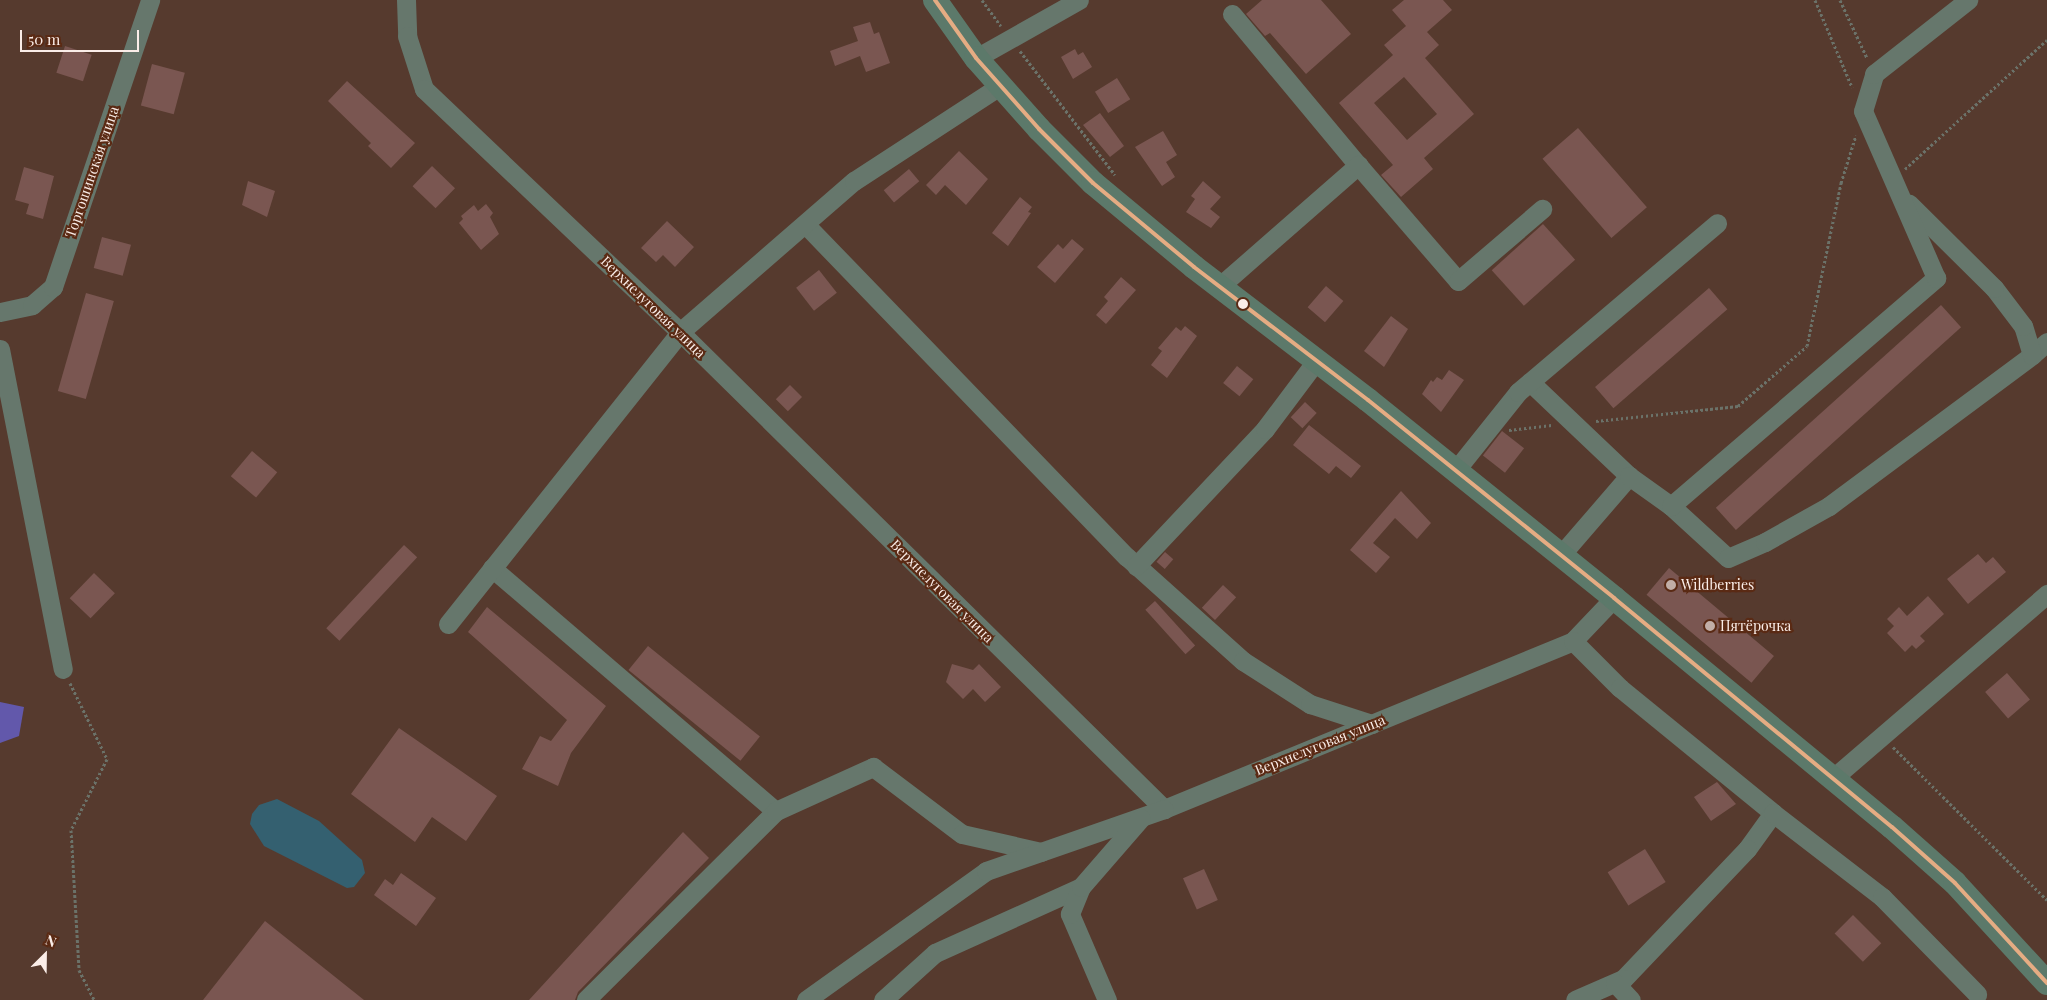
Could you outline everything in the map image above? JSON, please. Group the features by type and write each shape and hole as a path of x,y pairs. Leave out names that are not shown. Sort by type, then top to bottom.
{"main road":[{"path":"934,0 976,58 1093,183 1614,598 1832,779 1955,883 2047,983"}],"street":[{"name":"Торгошинская улица","path":"0,312 32,305 53,287 150,0"},
{"name":"Верхнелуговая улица","path":"406,0 407,36 424,89 680,332 1164,809 1573,641 1614,598"},
{"path":"976,58 1079,0"},
{"path":"1672,506 1936,278 1863,111 1874,74 1968,0"},
{"path":"1232,14 1458,281 1542,209"},
{"path":"448,624 680,332 854,180 1001,85"},
{"path":"1220,286 1358,165"},
{"path":"1897,188 1994,288 2023,326 2032,355"},
{"path":"1455,471 1530,382 1717,223"},
{"path":"805,224 1136,566 1243,661 1310,704 1372,724"},
{"path":"1530,382 1629,476 1672,506 1728,558 1765,542 1829,506 2047,342"},
{"path":"0,350 63,668"},
{"path":"1136,566 1265,429 1316,362"},
{"path":"1560,556 1629,476"},
{"path":"492,568 776,811"},
{"path":"1832,779 2047,594"},
{"path":"1573,641 1620,688 1773,813 1882,897 1977,994"},
{"path":"586,1000 776,811 873,767 962,834 1040,852"},
{"path":"806,1000 986,872 1164,809"},
{"path":"1575,1000 1623,979 1747,849 1773,813"},
{"path":"1107,1000 1070,914 1081,886 1142,817"},
{"path":"884,1000 935,952 1081,886"},
{"path":"1615,982 1631,1000"}],"path":[{"path":"982,0 1010,39 1117,176"},
{"path":"1486,433 1738,406 1807,346 1842,183 1863,111 1815,0"},
{"path":"1840,0 1874,74"},
{"path":"1897,188 2047,40"},
{"path":"63,668 107,759 71,830 79,970 94,1000"},
{"path":"1882,736 2047,900"}],"shaded area":[{"path":"0,702 24,707 19,736 0,743"}],"water":[{"path":"277,799 319,821 362,860 365,873 354,887 347,888 264,846 250,824 252,814 259,805"}],"building":[{"path":"1262,0 1321,0 1351,34 1306,74 1270,33 1265,36 1246,14"},
{"path":"1404,0 1443,0 1452,10 1427,32 1439,45 1425,58 1474,114 1424,158 1433,169 1401,197 1381,175 1393,165 1339,103 1393,55 1384,45 1406,26 1392,10","holes":["1404,77 1437,114 1407,140 1374,103"]},
{"path":"870,22 874,34 879,32 890,63 866,72 860,56 835,66 830,51 858,41 853,27"},
{"path":"65,46 92,55 83,81 56,73"},
{"path":"1075,49 1078,55 1083,52 1092,67 1073,79 1061,57"},
{"path":"152,64 185,73 174,114 141,106"},
{"path":"1117,78 1130,99 1108,113 1095,92"},
{"path":"347,81 415,143 391,168 368,146 371,143 328,101"},
{"path":"1100,113 1124,146 1110,157 1083,125"},
{"path":"1578,128 1647,207 1611,238 1543,159"},
{"path":"1163,131 1177,155 1166,162 1175,177 1162,186 1135,147"},
{"path":"959,151 988,179 966,205 945,185 936,195 926,185"},
{"path":"432,166 455,188 436,208 413,186"},
{"path":"24,167 54,176 43,219 26,214 29,204 15,200"},
{"path":"909,169 919,181 894,202 884,190"},
{"path":"248,181 275,191 267,217 242,205"},
{"path":"1203,181 1221,197 1210,209 1220,217 1211,228 1186,212 1195,199 1191,196"},
{"path":"1020,197 1032,207 1028,212 1031,213 1008,246 992,233"},
{"path":"486,204 493,213 490,217 499,234 481,250 459,223 463,219 461,216 474,205 478,211"},
{"path":"667,221 694,247 675,267 663,255 656,262 641,248"},
{"path":"1543,224 1575,260 1524,306 1492,270"},
{"path":"102,237 131,245 123,276 94,268"},
{"path":"1072,239 1084,249 1055,283 1037,267 1058,244 1063,249"},
{"path":"819,270 837,293 814,311 796,288"},
{"path":"1121,277 1136,290 1106,324 1096,315 1108,301 1104,297"},
{"path":"1326,286 1343,301 1325,322 1308,307"},
{"path":"1709,288 1727,309 1613,408 1595,387"},
{"path":"86,293 114,301 86,399 58,391"},
{"path":"1941,305 1961,327 1736,530 1716,508"},
{"path":"1391,316 1408,329 1384,367 1364,351"},
{"path":"1185,326 1197,336 1167,378 1151,365 1162,351 1158,348 1176,327 1181,331"},
{"path":"1237,366 1253,379 1239,396 1223,383"},
{"path":"1449,370 1464,380 1441,412 1422,394 1431,380 1433,382 1437,377 1442,380"},
{"path":"790,385 802,397 788,411 776,399"},
{"path":"1305,402 1317,413 1302,428 1291,417"},
{"path":"1309,425 1361,466 1351,478 1336,466 1329,474 1293,445"},
{"path":"1502,431 1524,448 1505,473 1483,455"},
{"path":"252,451 277,472 256,497 231,476"},
{"path":"1401,491 1431,523 1417,539 1395,518 1373,543 1390,557 1376,573 1350,550"},
{"path":"404,545 417,557 339,641 326,628"},
{"path":"1165,552 1173,559 1165,569 1156,562"},
{"path":"1978,554 1986,563 1993,557 2006,572 1968,604 1947,579"},
{"name":"Пятёрочка","path":"1669,568 1774,656 1751,683 1647,595"},
{"path":"94,573 115,593 91,618 70,598"},
{"path":"1223,585 1236,597 1215,620 1202,608"},
{"path":"1928,596 1944,614 1920,636 1925,641 1916,649 1912,645 1905,652 1887,633 1894,626 1887,619 1899,607 1907,616"},
{"path":"1155,601 1195,646 1185,654 1145,610"},
{"path":"487,607 606,706 571,753 558,786 522,769 540,736 551,741 567,720 468,632"},
{"path":"648,646 760,737 740,761 628,670"},
{"path":"952,664 973,670 979,664 1001,687 985,702 973,689 963,699 946,682"},
{"path":"2007,673 2030,699 2008,718 1985,692"},
{"path":"399,728 497,796 466,841 432,817 415,842 351,794"},
{"path":"1717,782 1736,804 1711,821 1694,797"},
{"path":"683,832 709,858 578,992 575,1000 529,1000"},
{"path":"1645,849 1666,882 1628,905 1608,872"},
{"path":"1204,869 1218,900 1197,909 1183,878"},
{"path":"401,873 436,898 416,926 374,895 385,879 393,885"},
{"path":"1853,915 1881,943 1863,962 1835,933"},
{"path":"265,921 364,1000 203,1000"}],"transit line":[{"path":"935,0 976,58 1039,129 1093,183 1194,267 1368,400 1614,598 1892,827 1955,883 2047,983"}],"place":[{"name":"Wildberries","path":"1671,585"},
{"name":"Пятёрочка","path":"1710,626"}]}
